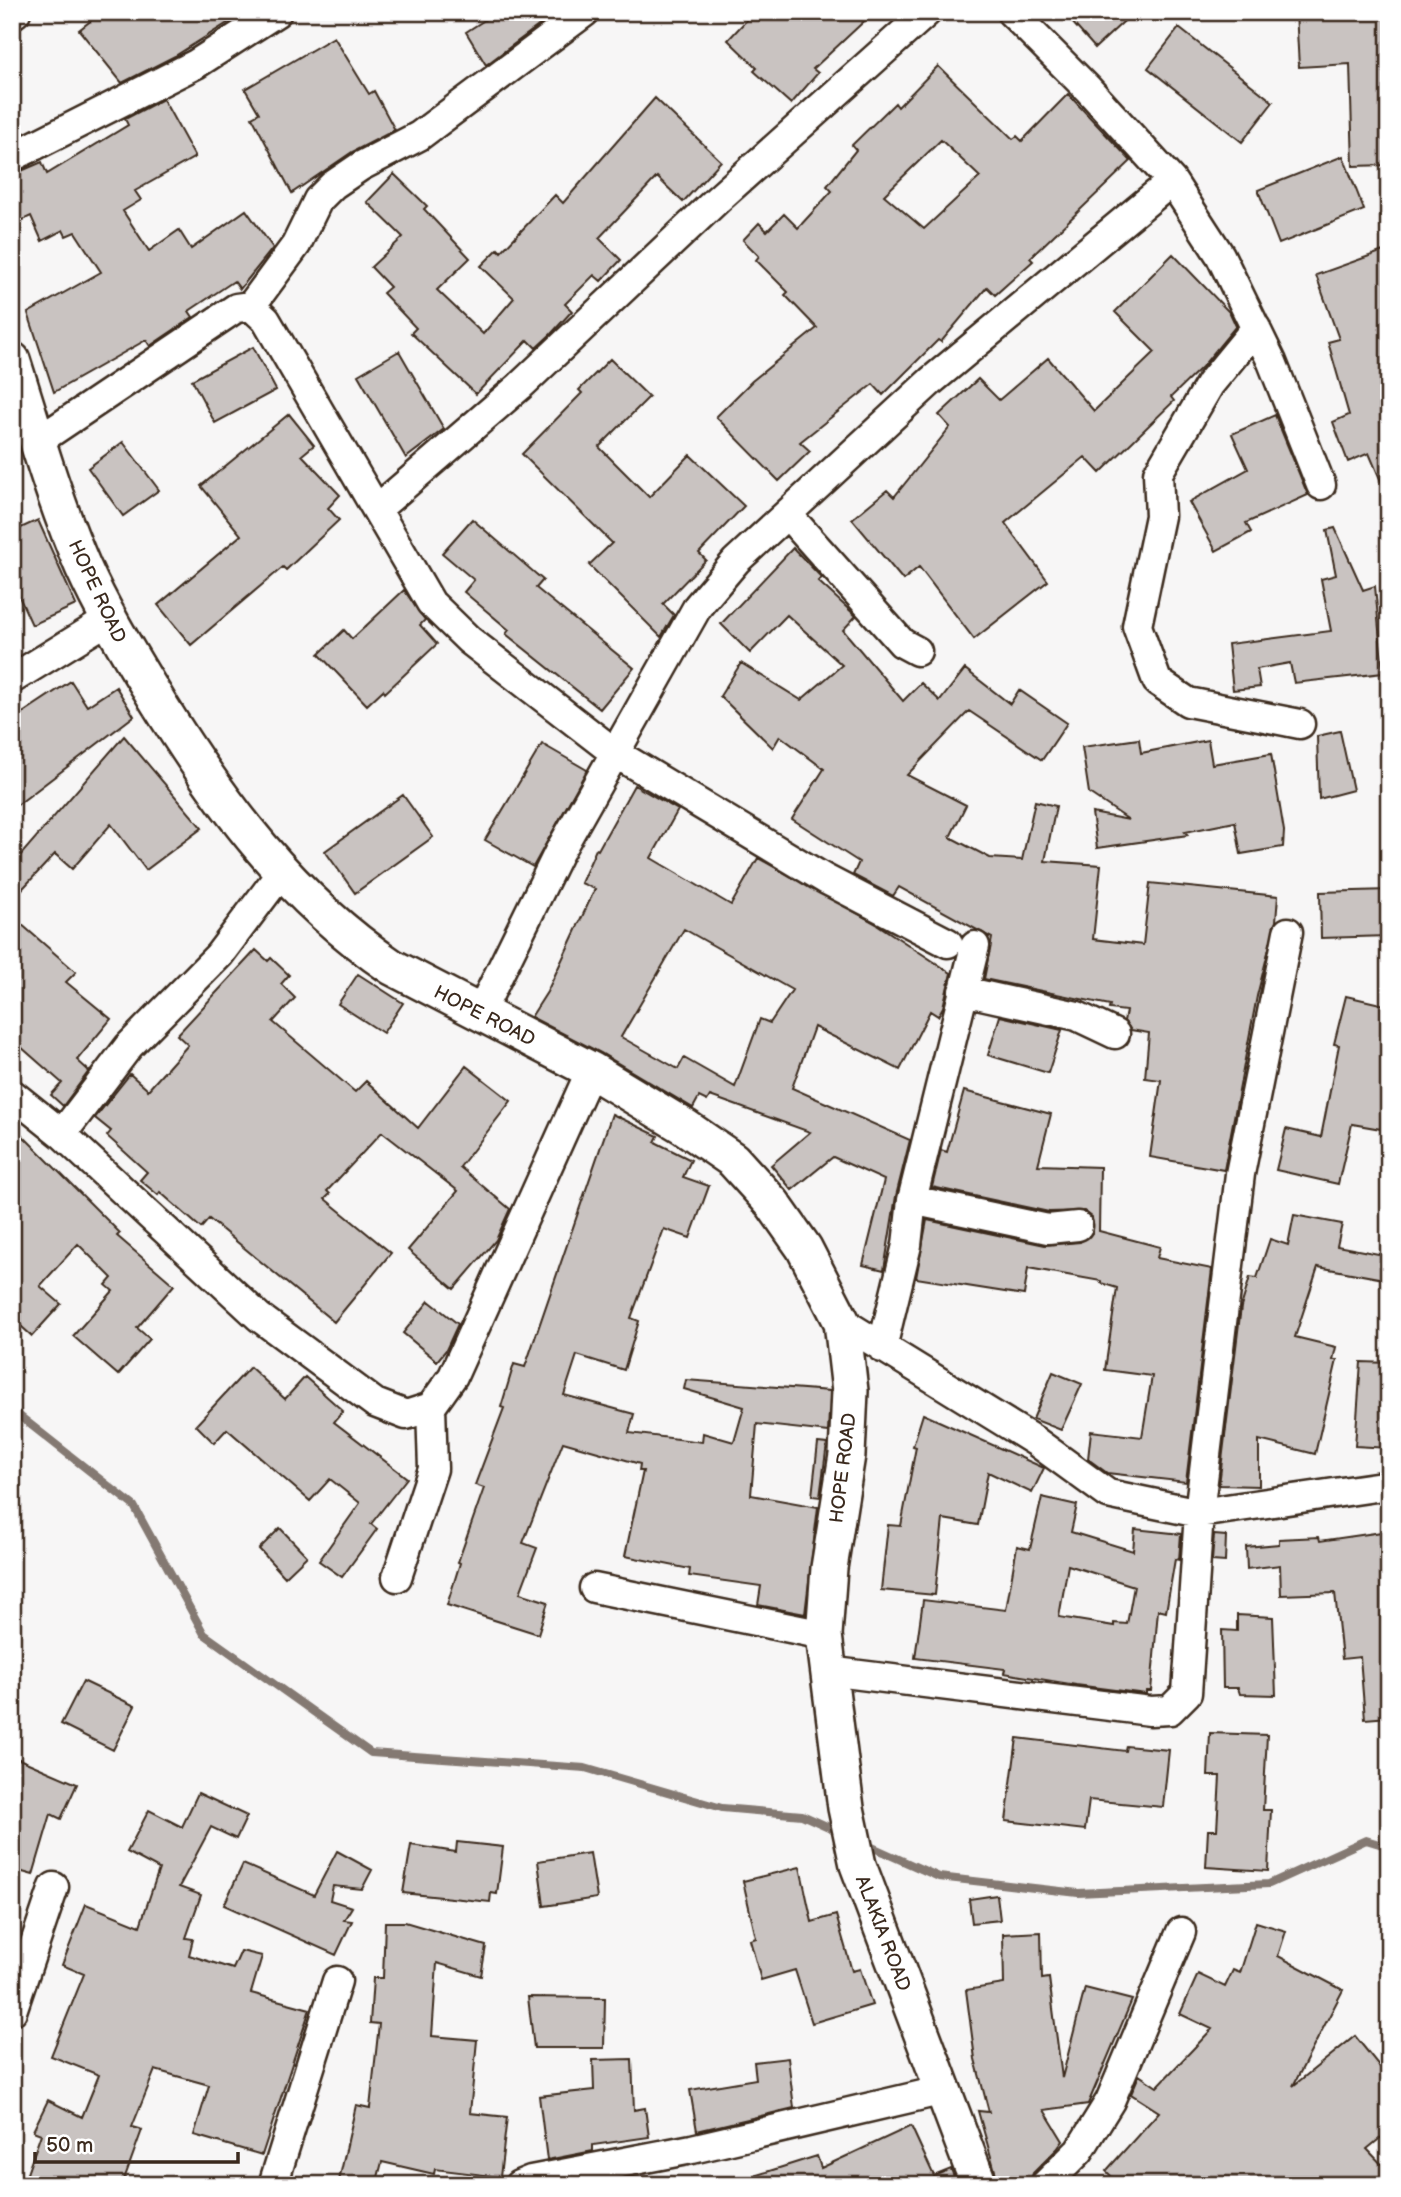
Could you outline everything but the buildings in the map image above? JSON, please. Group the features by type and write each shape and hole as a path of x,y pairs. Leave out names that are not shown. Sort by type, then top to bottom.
{"street":[{"path":"12,157 196,64 277,12"},
{"path":"38,441 236,308 250,306 296,245 318,200 333,185 360,166 419,136 585,12"},
{"path":"377,509 520,386 717,200 927,12"},
{"path":"1011,12 1088,89 1172,181 1220,255 1256,328 1321,485"},
{"path":"480,1013 558,854 698,606 736,561 931,381 1172,181"},
{"path":"250,306 266,320 431,603 469,640 615,754 825,878 962,944 963,991 954,1040 939,1083 912,1200 908,1245 882,1348"},
{"path":"1256,328 1210,384 1158,474 1160,516 1137,626 1157,681 1188,702 1300,724"},
{"name":"HOPE ROAD","path":"12,360 82,564 107,620 226,806 281,873 363,948 391,967 591,1070 733,1160 781,1215 804,1248 842,1322 850,1391 847,1455 829,1568 824,1635 828,1671"},
{"path":"787,514 902,643 917,651"},
{"path":"12,679 107,620"},
{"path":"62,1134 129,1046 219,955 281,873"},
{"path":"828,1671 1115,1708 1170,1710 1187,1693 1199,1513 1240,1174 1288,932"},
{"path":"963,991 1077,1016 1115,1034"},
{"path":"12,1094 62,1134 259,1317 375,1403 406,1415 430,1407 453,1376 591,1070"},
{"path":"912,1200 1048,1229 1078,1226"},
{"path":"842,1322 1035,1441 1108,1494 1199,1513 1389,1485"},
{"path":"397,1577 433,1469 430,1407"},
{"path":"594,1588 824,1635"},
{"name":"ALAKIA ROAD","path":"828,1671 846,1808 858,1865 979,2185"},
{"path":"12,2011 54,1887"},
{"path":"1045,2185 1079,2151 1110,2101 1181,1933"},
{"path":"273,2185 337,1981"},
{"path":"519,2185 692,2149 944,2090"}],"waterway":[{"path":"12,1410 134,1506 204,1634 371,1753 585,1768 722,1808 802,1815 842,1833"},
{"path":"863,1843 939,1877 1078,1893 1269,1884 1366,1840 1389,1847"}]}
